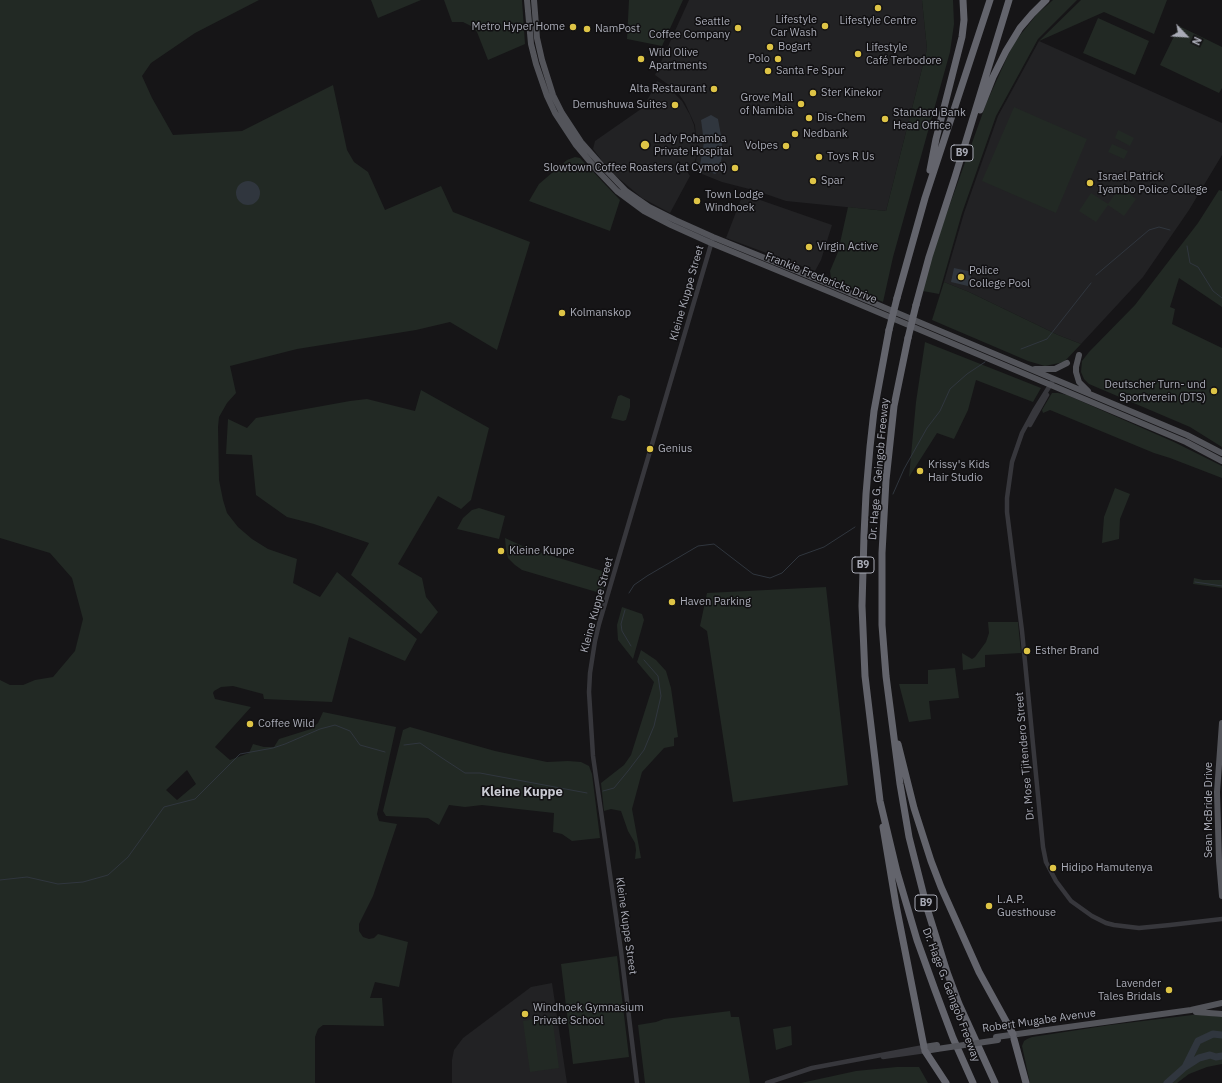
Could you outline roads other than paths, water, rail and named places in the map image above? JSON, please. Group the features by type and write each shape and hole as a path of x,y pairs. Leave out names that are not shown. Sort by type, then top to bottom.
{"highway":[{"path":"925,198 936,139 962,37 964,20 963,0"},
{"name":"Dr. Hage G. Geingob Freeway","path":"973,1083 953,1038 917,940 880,801 865,676 862,606 864,535 870,447 890,330 897,298 925,198 990,0"},
{"name":"Dr. Hage G. Geingob Freeway","path":"995,1083 958,1004 928,908 909,838 890,713 882,625 882,553 886,480 893,414 908,338 929,257 963,152 1009,0"},
{"path":"963,152 993,77 1006,51 1020,28 1046,0"},
{"path":"890,713 914,808 931,861 957,925 979,972 1014,1036 1026,1083"},
{"path":"880,801 884,840 924,1049 946,1083"}],"main road":[{"name":"Frankie Fredericks Drive","path":"527,0 531,44 541,80 555,113 576,145 612,186 635,206 654,217 1032,369 1054,382 1090,394 1187,435 1222,454"},
{"name":"Frankie Fredericks Drive","path":"534,0 537,38 547,78 562,113 581,142 626,191 658,212 712,240 835,294 1054,382 1186,442 1222,461"},
{"path":"1080,355 1076,367 1077,377 1079,382 1090,394"},
{"path":"1032,369 1055,369 1067,363"},
{"name":"Sean McBride Drive","path":"1222,723 1217,792 1219,861 1222,896"},
{"name":"Robert Mugabe Avenue","path":"924,1049 1191,1010 1222,1003"},
{"name":"Robert Mugabe Avenue","path":"1014,1036 1196,1012 1222,1014"}],"street":[{"name":"Kleine Kuppe Street","path":"637,1083 621,951 593,756 590,673 595,641 603,611 712,240"},
{"name":"Dr. Mose Tjitendero Street","path":"1054,382 1018,445 1010,470 1007,498 1007,512 1021,618 1043,847 1048,866 1056,881 1072,901 1092,916 1106,923 1139,928 1222,919"},
{"name":"Robert Mugabe Avenue","path":"766,1083 812,1068 924,1049"},
{"name":"Robert Mugabe Avenue","path":"772,1083 797,1074 821,1068 924,1049"}],"waterway":[{"path":"1096,275 1149,230 1159,227 1170,230"},
{"path":"1187,246 1190,263 1198,267 1213,291 1222,298"},
{"path":"1021,349 1047,339 1091,283"},
{"path":"893,494 904,469 927,428 940,411 950,389 967,374 985,362"},
{"path":"629,593 634,585 647,576 698,546 714,544 753,574 770,578 782,573 799,556 824,547 855,527"},
{"path":"1195,582 1222,586"},
{"path":"625,610 621,624 622,631 631,646"},
{"path":"603,791 614,788 628,771 644,750 654,726 661,696 658,676 644,660"},
{"path":"0,880 27,877 58,884 83,882 108,875 128,857 164,807 195,799 240,754 273,748 320,729 335,725 350,731 360,745 385,752"},
{"path":"404,745 420,743 465,773 480,773 587,793"},
{"path":"1167,1083 1185,1067 1198,1041 1213,1034 1222,1035"},
{"path":"1185,1067 1199,1058 1210,1055 1216,1057 1222,1056"}],"place":[{"name":"Lifestyle Centre","path":"878,8"},
{"name":"Lifestyle Car Wash","path":"825,26"},
{"name":"Metro Hyper Home","path":"573,27"},
{"name":"Seattle Coffee Company","path":"738,28"},
{"name":"NamPost","path":"587,29"},
{"name":"Bogart","path":"770,47"},
{"name":"Lifestyle Café Terbodore","path":"858,54"},
{"name":"Wild Olive Apartments","path":"641,59"},
{"name":"Polo","path":"778,59"},
{"name":"Santa Fe Spur","path":"768,71"},
{"name":"Alta Restaurant","path":"714,89"},
{"name":"Ster Kinekor","path":"813,93"},
{"name":"Grove Mall of Namibia","path":"801,104"},
{"name":"Demushuwa Suites","path":"675,105"},
{"name":"Dis-Chem","path":"809,118"},
{"name":"Standard Bank Head Office","path":"885,119"},
{"name":"Nedbank","path":"795,134"},
{"name":"Lady Pohamba Private Hospital","path":"645,145"},
{"name":"Volpes","path":"786,146"},
{"name":"Toys R Us","path":"819,157"},
{"name":"Slowtown Coffee Roasters (at Cymot)","path":"735,168"},
{"name":"Spar","path":"813,181"},
{"name":"Israel Patrick Iyambo Police College","path":"1090,183"},
{"name":"Town Lodge Windhoek","path":"697,201"},
{"name":"Virgin Active","path":"809,247"},
{"name":"Police College Pool","path":"961,277"},
{"name":"Kolmanskop","path":"562,313"},
{"name":"Deutscher Turn- und Sportverein (DTS)","path":"1214,391"},
{"name":"Genius","path":"650,449"},
{"name":"Krissy's Kids Hair Studio","path":"920,471"},
{"name":"Kleine Kuppe","path":"501,551"},
{"name":"Haven Parking","path":"672,602"},
{"name":"Esther Brand","path":"1027,651"},
{"name":"Coffee Wild","path":"250,724"},
{"name":"Hidipo Hamutenya","path":"1053,868"},
{"name":"L.A.P. Guesthouse","path":"989,906"},
{"name":"Lavender Tales Bridals","path":"1169,990"},
{"name":"Windhoek Gymnasium Private School","path":"525,1014"}],"district":[{"name":"Kleine Kuppe","path":"522,792"}]}
